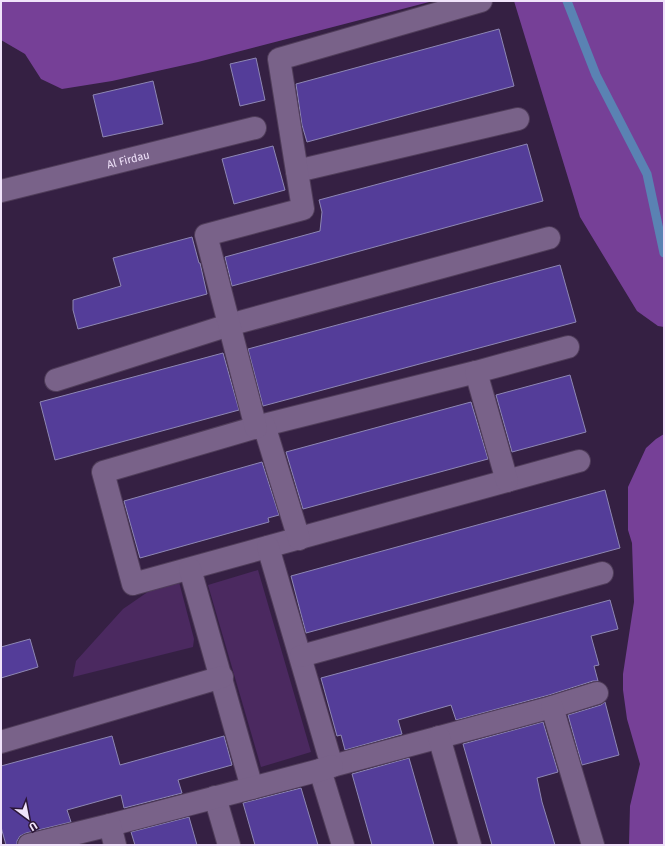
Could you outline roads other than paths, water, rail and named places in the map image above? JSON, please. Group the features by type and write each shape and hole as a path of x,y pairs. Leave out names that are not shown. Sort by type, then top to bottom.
{"street":[{"path":"299,539 260,427 229,326 206,234 303,209 279,59 481,1"},
{"path":"297,171 518,119"},
{"name":"Al Firdau","path":"1,191 255,128"},
{"path":"56,380 229,326 549,238"},
{"path":"568,347 260,427 103,472 134,584 579,461"},
{"path":"476,372 507,481"},
{"path":"268,548 301,656 343,845"},
{"path":"190,569 222,677 252,788"},
{"path":"301,656 602,573"},
{"path":"1,742 222,677"},
{"path":"29,845 112,835 215,797 552,707 597,693"},
{"path":"552,707 592,845"},
{"path":"439,737 470,845"},
{"path":"215,797 229,845"}],"waterway":[{"path":"567,1 596,75 647,174 664,253"}]}
